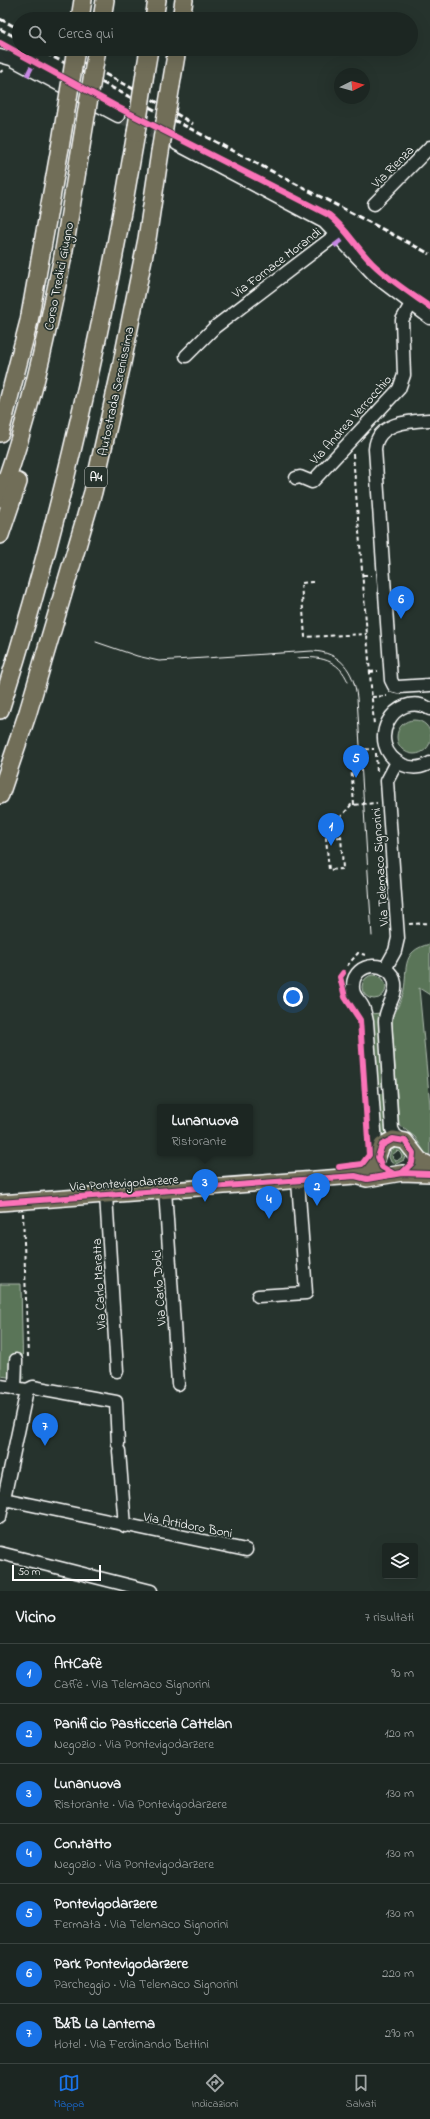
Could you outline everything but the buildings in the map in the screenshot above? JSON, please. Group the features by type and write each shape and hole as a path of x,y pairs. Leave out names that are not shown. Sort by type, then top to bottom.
{"highway":[{"path":"81,12 84,0"},
{"path":"103,12 105,0"},
{"path":"155,12 157,0"},
{"path":"182,12 184,0"},
{"name":"Corso Tredici Giugno","path":"0,432 21,355 36,283 75,56"},
{"name":"Corso Tredici Giugno","path":"0,498 23,431 35,388 63,256 96,56"},
{"name":"Autostrada Serenissima","path":"0,710 34,600 70,463 108,294 148,56"},
{"name":"Autostrada Serenissima","path":"0,795 30,705 93,492 121,368 147,239 175,56"},
{"path":"0,534 29,446 35,388"}],"main road":[{"name":"Via Pontevigodarzere","path":"355,1176 373,1167 382,1145 389,1140 402,1140"},
{"path":"402,1140 408,1143 413,1153 420,1160 430,1165"},
{"path":"378,1155 382,1167 388,1172 398,1173 412,1163 413,1153"},
{"name":"Via Pontevigodarzere","path":"0,1203 23,1200 355,1176 367,1179 398,1173 430,1174"},
{"name":"Via Pontevigodarzere","path":"0,1198 23,1200"}],"street":[{"path":"0,56 11,58 118,116"},
{"name":"Via Fornace Morandi","path":"177,144 319,219 337,234 215,327 186,356"},
{"name":"Via Rienza","path":"374,204 430,147"},
{"path":"337,234 376,277 430,318"},
{"name":"Via Andrea Verrocchio","path":"296,478 300,477 312,482 401,386 404,370 402,320 411,304"},
{"path":"430,420 409,421 394,425 379,437 375,449 391,680 394,686 398,687 430,685"},
{"path":"429,708 418,705 408,706 398,710 391,716 386,725 384,735 385,746 390,755 397,762 406,766 417,768 430,763"},
{"path":"387,781 397,762"},
{"name":"Via Telemaco Signorini","path":"385,969 395,952 398,938 387,781"},
{"path":"378,1155 367,1022 361,1004 353,992 353,982 357,973 364,968 373,965 385,969 391,975 395,983 395,992 386,1010 385,1021 392,1126 395,1135 402,1140"},
{"path":"361,1004 374,1008 383,1006 391,1000"},
{"path":"258,1296 306,1293 298,1180"},
{"name":"Via Carlo Dolci","path":"165,1190 178,1384"},
{"name":"Via Carlo Maratta","path":"106,1195 117,1371"},
{"path":"0,1518 4,1499 5,1473 21,1389 16,1360"},
{"path":"0,1386 21,1389"},
{"name":"Via Artidoro Boni","path":"21,1389 33,1387 116,1402 118,1448 125,1526"},
{"name":"Via Artidoro Boni","path":"4,1499 125,1526 246,1550"},
{"path":"0,1554 151,1591"}],"path":[{"path":"354,455 374,727"},
{"path":"313,582 301,583 305,637 367,634"},
{"path":"354,805 350,750 375,749 378,781 387,781"},
{"path":"341,837 326,838 329,870 343,869 340,818 351,805 377,804"},
{"path":"346,968 358,953 369,956"},
{"path":"23,1200 28,1363"}],"green space":[{"path":"411,720 417,720 421,721 428,727 431,737 430,744 424,751 417,754 411,754 407,753 400,747 397,740 397,734 398,730 404,723"},
{"path":"430,944 430,995 419,988 430,1105 430,1156 425,1153 415,1137 399,1125 392,1024 403,994 409,957 420,947"},
{"path":"374,975 382,979 386,987 382,995 374,999 366,995 362,987 366,979"},
{"path":"381,1013 386,1086 375,1086 370,1014"},
{"path":"386,1093 389,1133 380,1138 376,1094"},
{"path":"396,1148 401,1149 405,1155 404,1160 396,1164 391,1162 389,1157 391,1150","holes":["397,1151 400,1152 402,1157 397,1161 393,1159 392,1155"]},
{"path":"0,1284 21,1284 23,1379 0,1376"}],"tunnel":[{"path":"118,116 177,144"}],"tram line":[{"path":"96,642 137,656 159,661 312,651 330,655 344,664 353,679 357,698 372,936"},
{"path":"297,658 320,659 334,664 344,674 348,682"}],"railway":[{"path":"0,19 12,25"},
{"path":"0,29 12,35"},
{"path":"51,56 430,254"},
{"path":"70,56 145,95 193,124"}],"marked path":[{"path":"27,76 34,62"},
{"path":"334,246 349,235"}],"cycle path":[{"path":"0,43 12,50"},
{"path":"24,56 119,108 329,215 341,226 366,257 385,275 430,307"},
{"path":"339,1167 362,1164 369,1155 360,1020 345,997 340,977 343,973"},
{"path":"394,1174 382,1167 378,1157 382,1145 393,1139 405,1141 413,1153 412,1163 402,1173"},
{"path":"0,1203 355,1176 367,1179 402,1173 430,1174"}],"place":[{"name":"Park Pontevigodarzere","path":"401,619"},
{"name":"Pontevigodarzere","path":"356,778"},
{"name":"ArtCafè","path":"331,846"},
{"name":"Lunanuova","path":"205,1202"},
{"name":"Panificio Pasticceria Cattelan","path":"317,1206"},
{"name":"Con.tatto","path":"269,1219"},
{"name":"B&B La Lanterna","path":"45,1446"}]}
